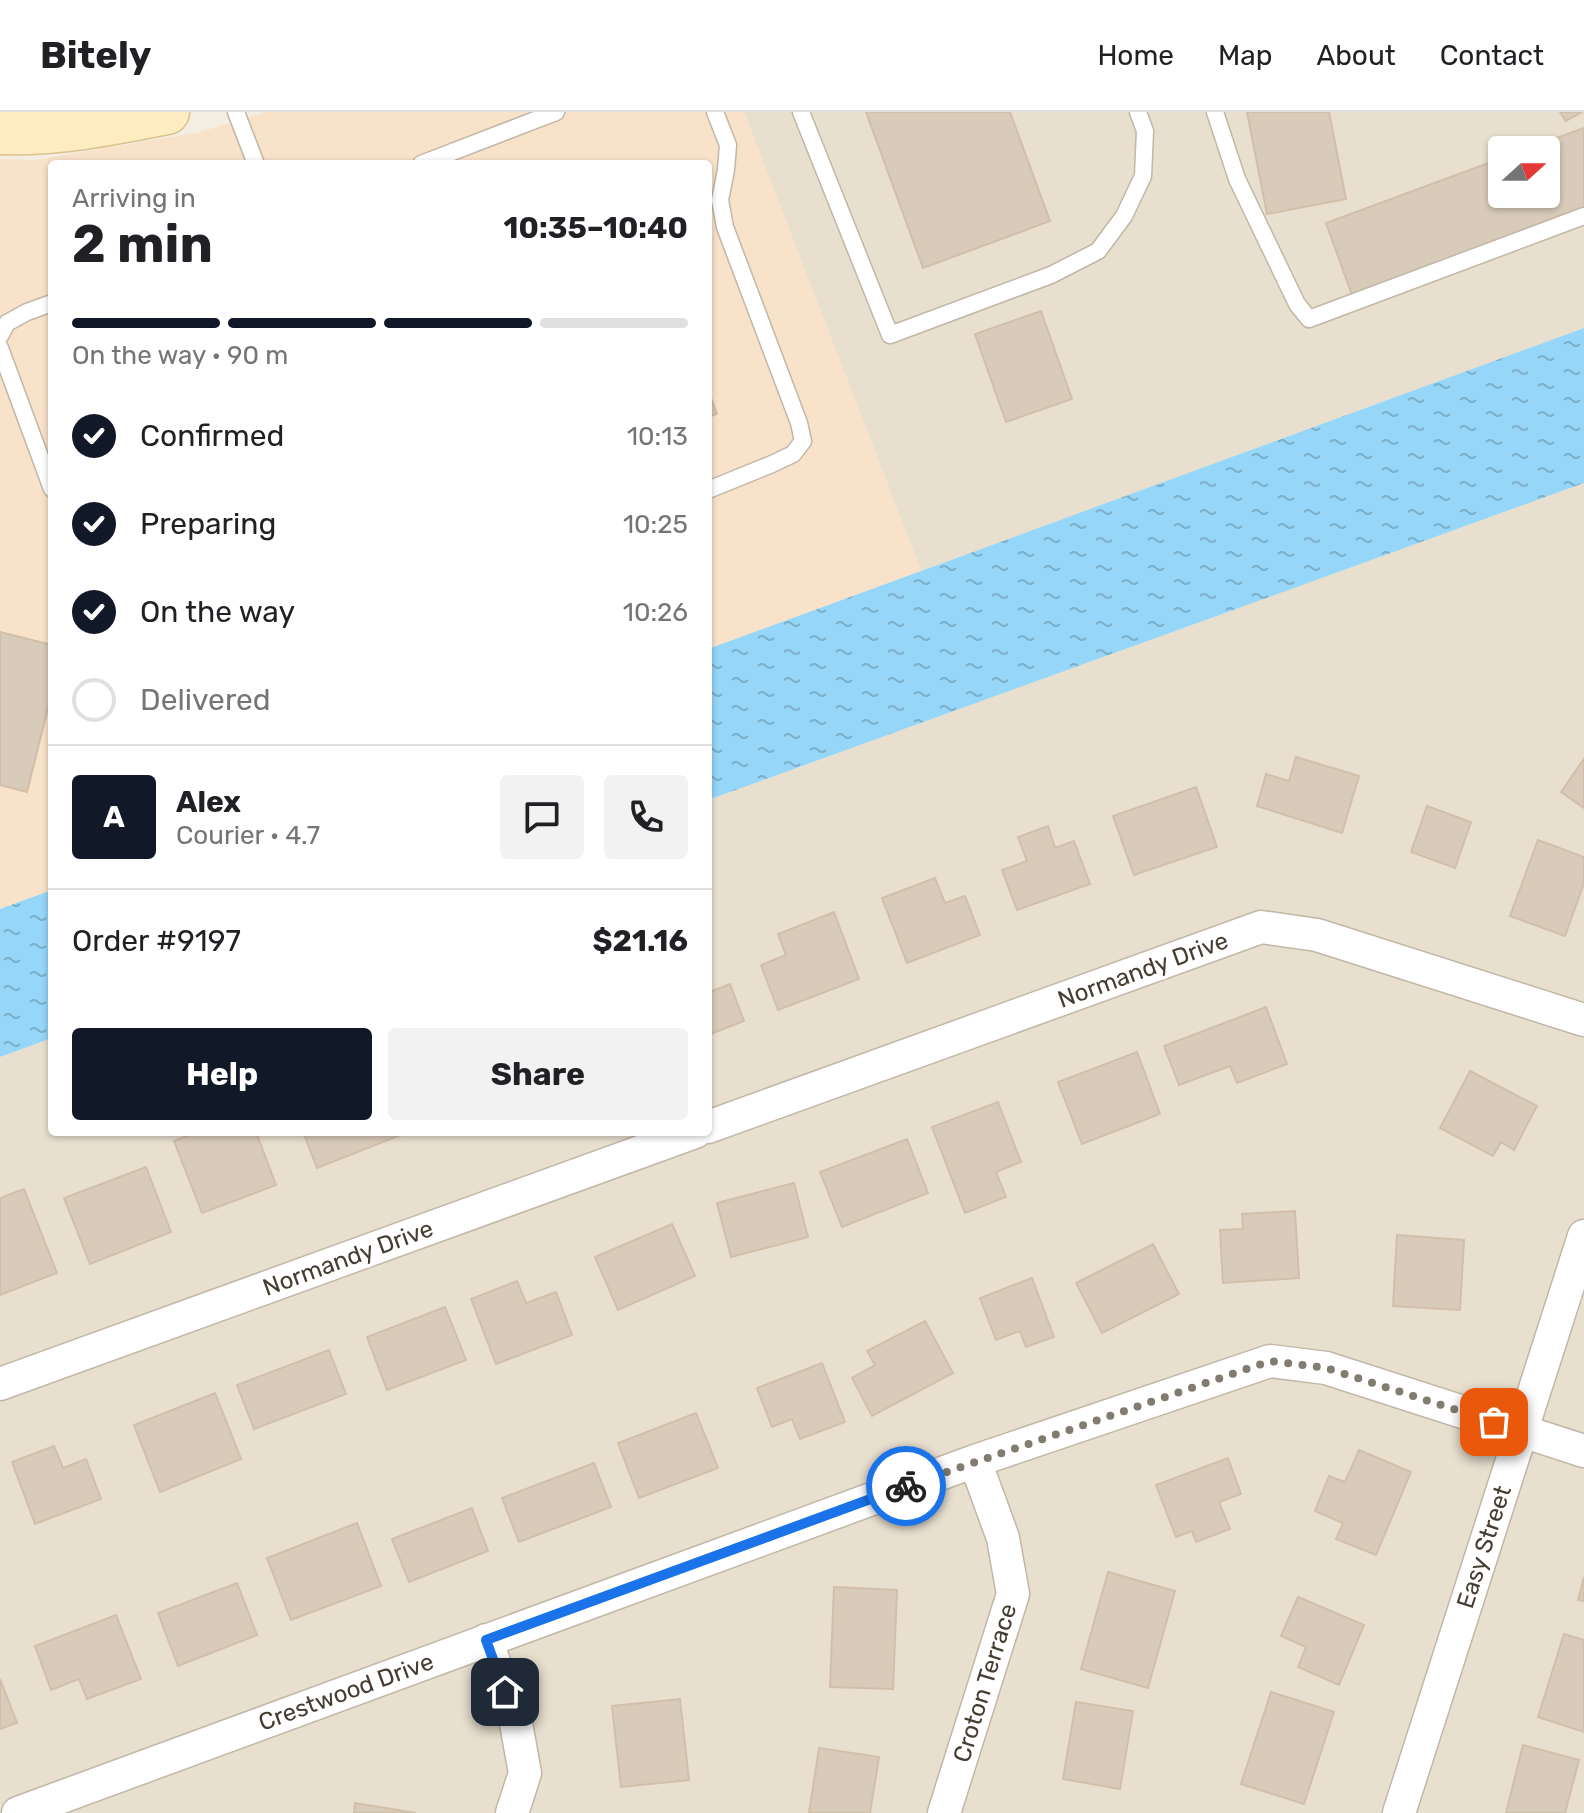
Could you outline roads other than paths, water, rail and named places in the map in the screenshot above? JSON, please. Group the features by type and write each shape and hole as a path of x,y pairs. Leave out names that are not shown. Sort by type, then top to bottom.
{"street":[{"path":"0,132 20,133 99,125 167,112"},
{"name":"Normandy Drive","path":"712,1126 1261,927 1317,935 1584,1020"},
{"name":"Normandy Drive","path":"0,1384 684,1136"},
{"name":"Easy Street","path":"1399,1813 1584,1236"},
{"name":"Crestwood Drive","path":"18,1813 975,1461 1270,1361 1326,1368 1584,1451"},
{"name":"Croton Terrace","path":"944,1813 1013,1594 1003,1538 975,1461"},
{"path":"486,1640 515,1718 525,1773 512,1813"}],"lane":[{"path":"236,112 254,160"},
{"path":"431,160 556,112"},
{"path":"712,488 793,454 803,441 799,423 725,227 720,200 728,145 715,112"},
{"path":"801,112 890,335 1051,275 1098,251 1124,216 1143,176 1145,131 1138,112"},
{"path":"1215,112 1237,179 1297,304 1309,319 1584,216"},
{"path":"0,336 7,323 48,304"},
{"path":"0,348 48,478"}],"water":[{"path":"1584,328 1584,483 712,799 712,648"},
{"path":"48,891 48,1039 0,1057 0,909"}]}
